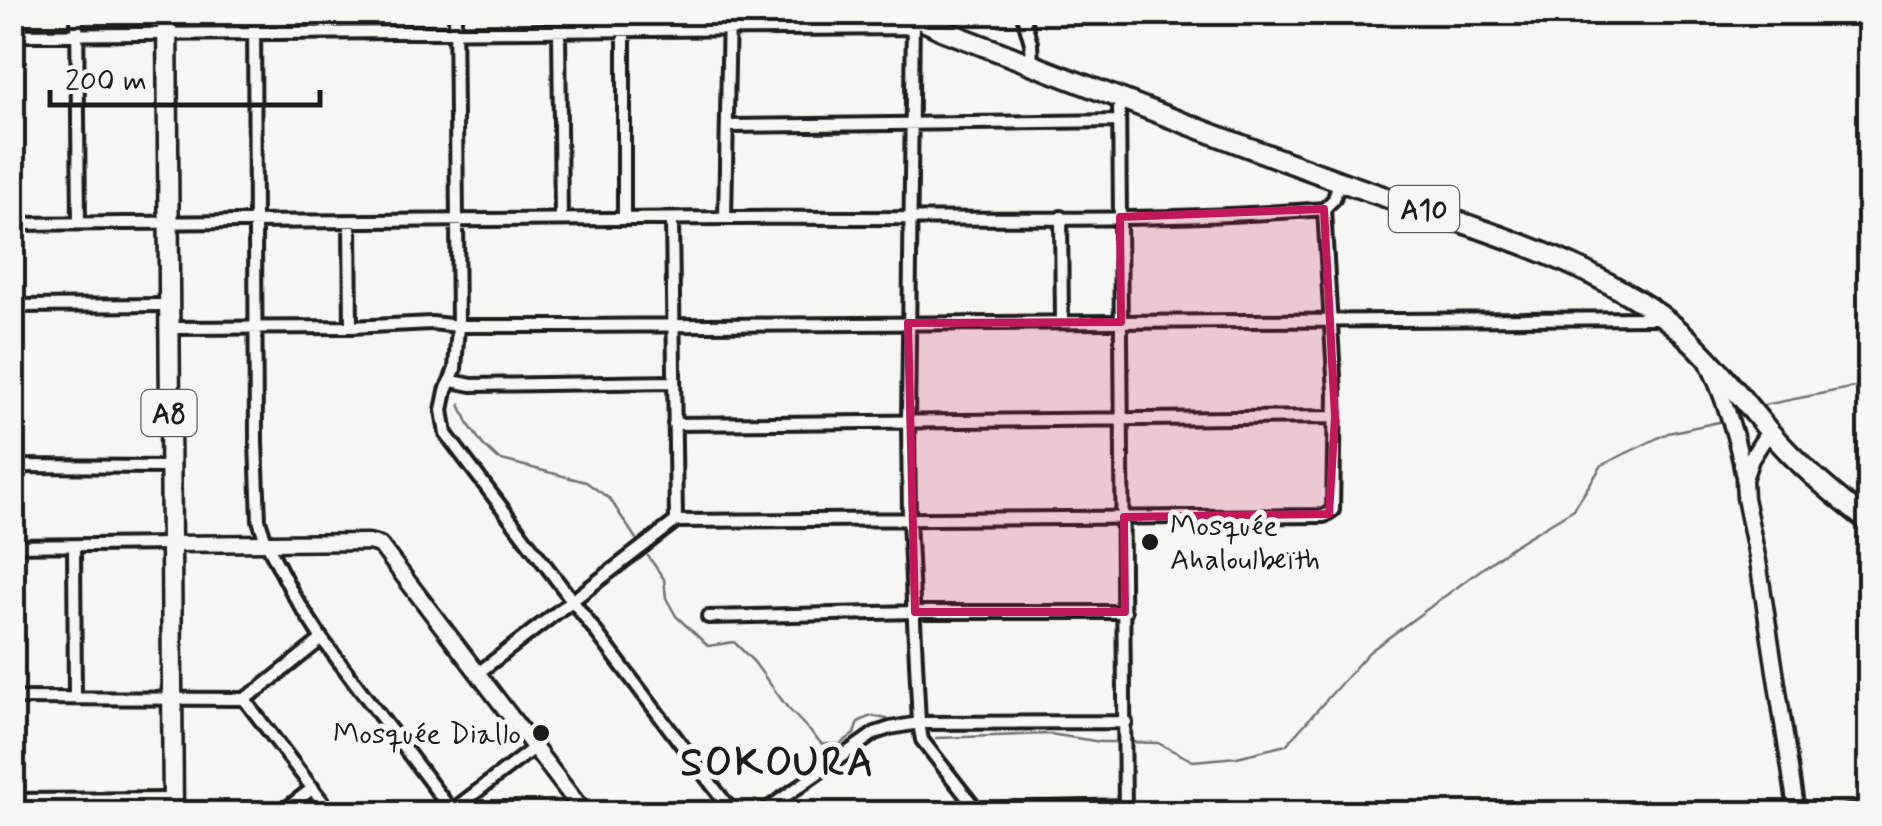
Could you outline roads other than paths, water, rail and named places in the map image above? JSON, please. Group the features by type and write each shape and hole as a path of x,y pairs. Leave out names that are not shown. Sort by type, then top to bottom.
{"main road":[{"name":"A8","path":"167,12 173,806"},
{"name":"A10","path":"910,19 1340,181 1456,220 1563,261 1614,287 1664,318 1706,357 1769,431 1870,523"}],"street":[{"path":"78,12 79,223"},
{"path":"254,12 257,494 266,542 322,639 451,812 534,747"},
{"path":"455,12 458,326 456,369 442,410 446,434 734,814"},
{"path":"725,218 729,12"},
{"path":"1022,12 1032,64"},
{"path":"12,35 624,32 910,19 909,518 919,724 922,740 977,810 1125,810 1119,97"},
{"path":"559,32 561,218"},
{"path":"624,32 624,219"},
{"path":"727,126 1120,121"},
{"path":"12,224 1234,216 1324,209 1334,199 1340,181"},
{"path":"478,673 676,521 1329,514 1333,510 1335,417 1324,209"},
{"path":"1061,217 1062,322"},
{"path":"672,220 676,521"},
{"path":"350,222 351,327"},
{"path":"12,306 169,305"},
{"path":"170,328 432,323 458,326 1664,318"},
{"path":"1706,357 1738,442 1796,814"},
{"path":"452,381 472,385 674,382"},
{"path":"674,424 1335,417"},
{"path":"1744,479 1751,459 1769,431"},
{"path":"12,466 170,466"},
{"path":"12,546 266,542 380,545 585,814"},
{"path":"74,546 75,698"},
{"path":"708,618 914,612 1124,612"},
{"path":"12,698 244,698 322,639"},
{"path":"244,698 332,814"},
{"path":"760,814 875,733 890,728 919,724 1126,722"},
{"path":"279,814 313,788"},
{"path":"12,800 173,806"},
{"path":"1836,814 1870,808"}],"waterway":[{"path":"1764,405 1870,384"},
{"path":"460,404 469,425 498,459 586,482 610,499 638,542"},
{"path":"1127,742 1158,743 1193,761 1237,757 1286,745 1369,652 1513,546 1574,509 1602,465 1668,433 1723,421"},
{"path":"648,556 664,579 666,598 676,616 708,646 734,642 822,744 840,744 854,734 858,722 871,716 887,719"},
{"path":"936,738 1050,734 1119,742"}],"place":[{"name":"Mosquée Ahaloulbeïth","path":"1150,542"},
{"name":"Mosquée Diallo","path":"541,733"}],"district":[{"name":"SOKOURA","path":"778,761"}]}
